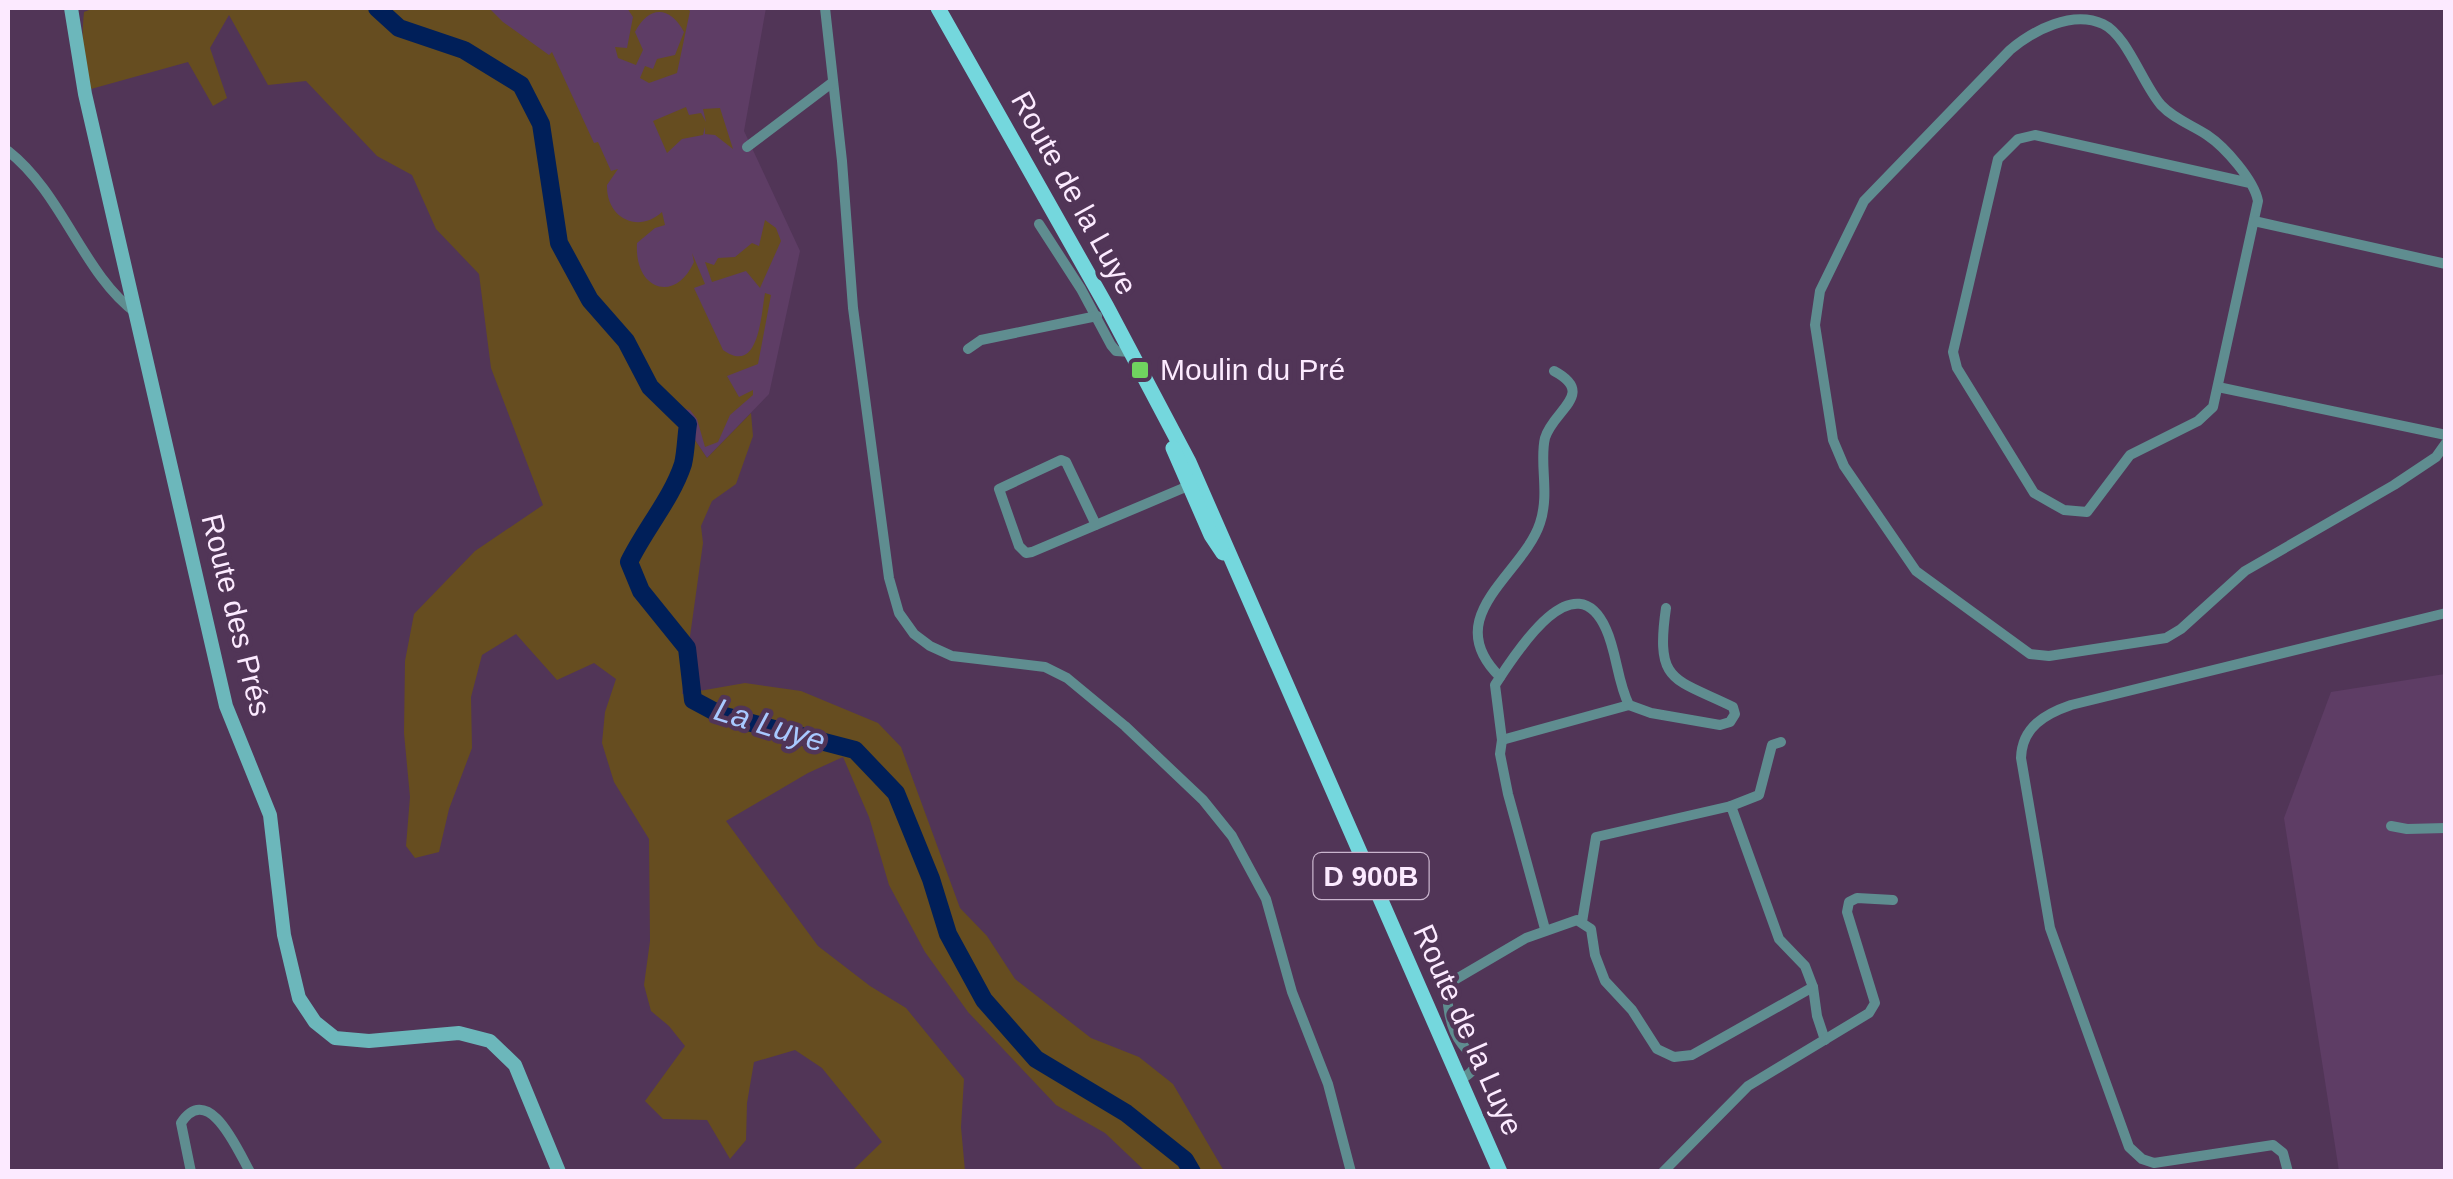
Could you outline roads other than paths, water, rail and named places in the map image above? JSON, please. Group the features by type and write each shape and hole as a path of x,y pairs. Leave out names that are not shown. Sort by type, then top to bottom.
{"main road":[{"name":"Route de la Luye","path":"938,8 1159,408 1241,582 1500,1172"}],"street":[{"name":"Route des Prés","path":"71,8 79,67 226,706 270,816 284,935 299,998 315,1022 336,1038 368,1041 459,1033 490,1042 514,1064 559,1172"},
{"path":"825,8 853,308 889,578 899,613 914,634 952,656 1045,667 1067,678 1203,800 1232,836 1266,899 1292,992 1328,1084 1351,1172"},
{"path":"2250,183 2035,135 2018,139 1994,168 1952,344 1957,368 2034,493 2044,501 2087,512 2130,454 2204,416 2212,407 2258,198 2250,183 2214,140 2160,104 2112,30 2097,22 2070,20 2036,33 2010,50 1864,202 1820,292 1815,335 1837,452 1910,565 2030,654 2049,656 2166,638 2245,571 2394,485 2436,457 2446,443"},
{"path":"747,147 833,82"},
{"path":"8,151 35,176 108,284 137,314"},
{"path":"2254,221 2446,264"},
{"path":"1039,224 1116,351 1130,352"},
{"path":"968,348 981,340 1097,316"},
{"path":"1500,677 1481,648 1478,632 1482,613 1499,582 1541,521 1546,490 1544,444 1553,423 1573,396 1568,378 1554,371"},
{"path":"2218,386 2446,434"},
{"path":"1096,525 1066,462 1061,460 999,489 1022,552 1032,552 1096,525 1193,484"},
{"path":"1545,929 1508,794 1500,754 1502,740 1495,685 1544,618 1558,608 1574,605 1587,607 1604,624 1629,705"},
{"path":"1502,740 1629,705 1650,713 1720,725 1730,722 1735,714 1733,707 1687,687 1673,677 1663,660 1666,608"},
{"path":"2288,1172 2283,1153 2274,1145 2154,1163 2142,1159 2129,1147 2050,928 2022,746 2043,716 2071,706 2446,613"},
{"path":"1582,922 1596,838 1731,806 1759,795 1772,745 1780,742"},
{"path":"1731,806 1779,939 1805,966 1825,1040"},
{"path":"2391,826 2446,828"},
{"path":"1665,1171 1748,1086 1869,1013 1875,1002 1847,912 1849,902 1857,898 1892,900"},
{"path":"1460,1080 1472,1072 1475,1058 1457,1035 1447,989 1457,977 1545,929 1582,922"},
{"path":"1582,922 1590,929 1605,981 1632,1010 1656,1049 1674,1057 1692,1055 1813,987"},
{"path":"191,1172 181,1123 194,1110 206,1110 223,1125 250,1172"}],"waterway":[{"name":"La Luye","path":"377,8 399,28 464,50 521,85 541,124 559,243 590,300 626,341 650,387 688,424 678,477 629,562 641,591 687,648 693,700 721,715 855,750 896,793 931,879 948,934 984,1000 1036,1059 1126,1113 1185,1160 1192,1172"}],"place":[{"name":"Moulin du Pré","path":"1140,370"}]}
